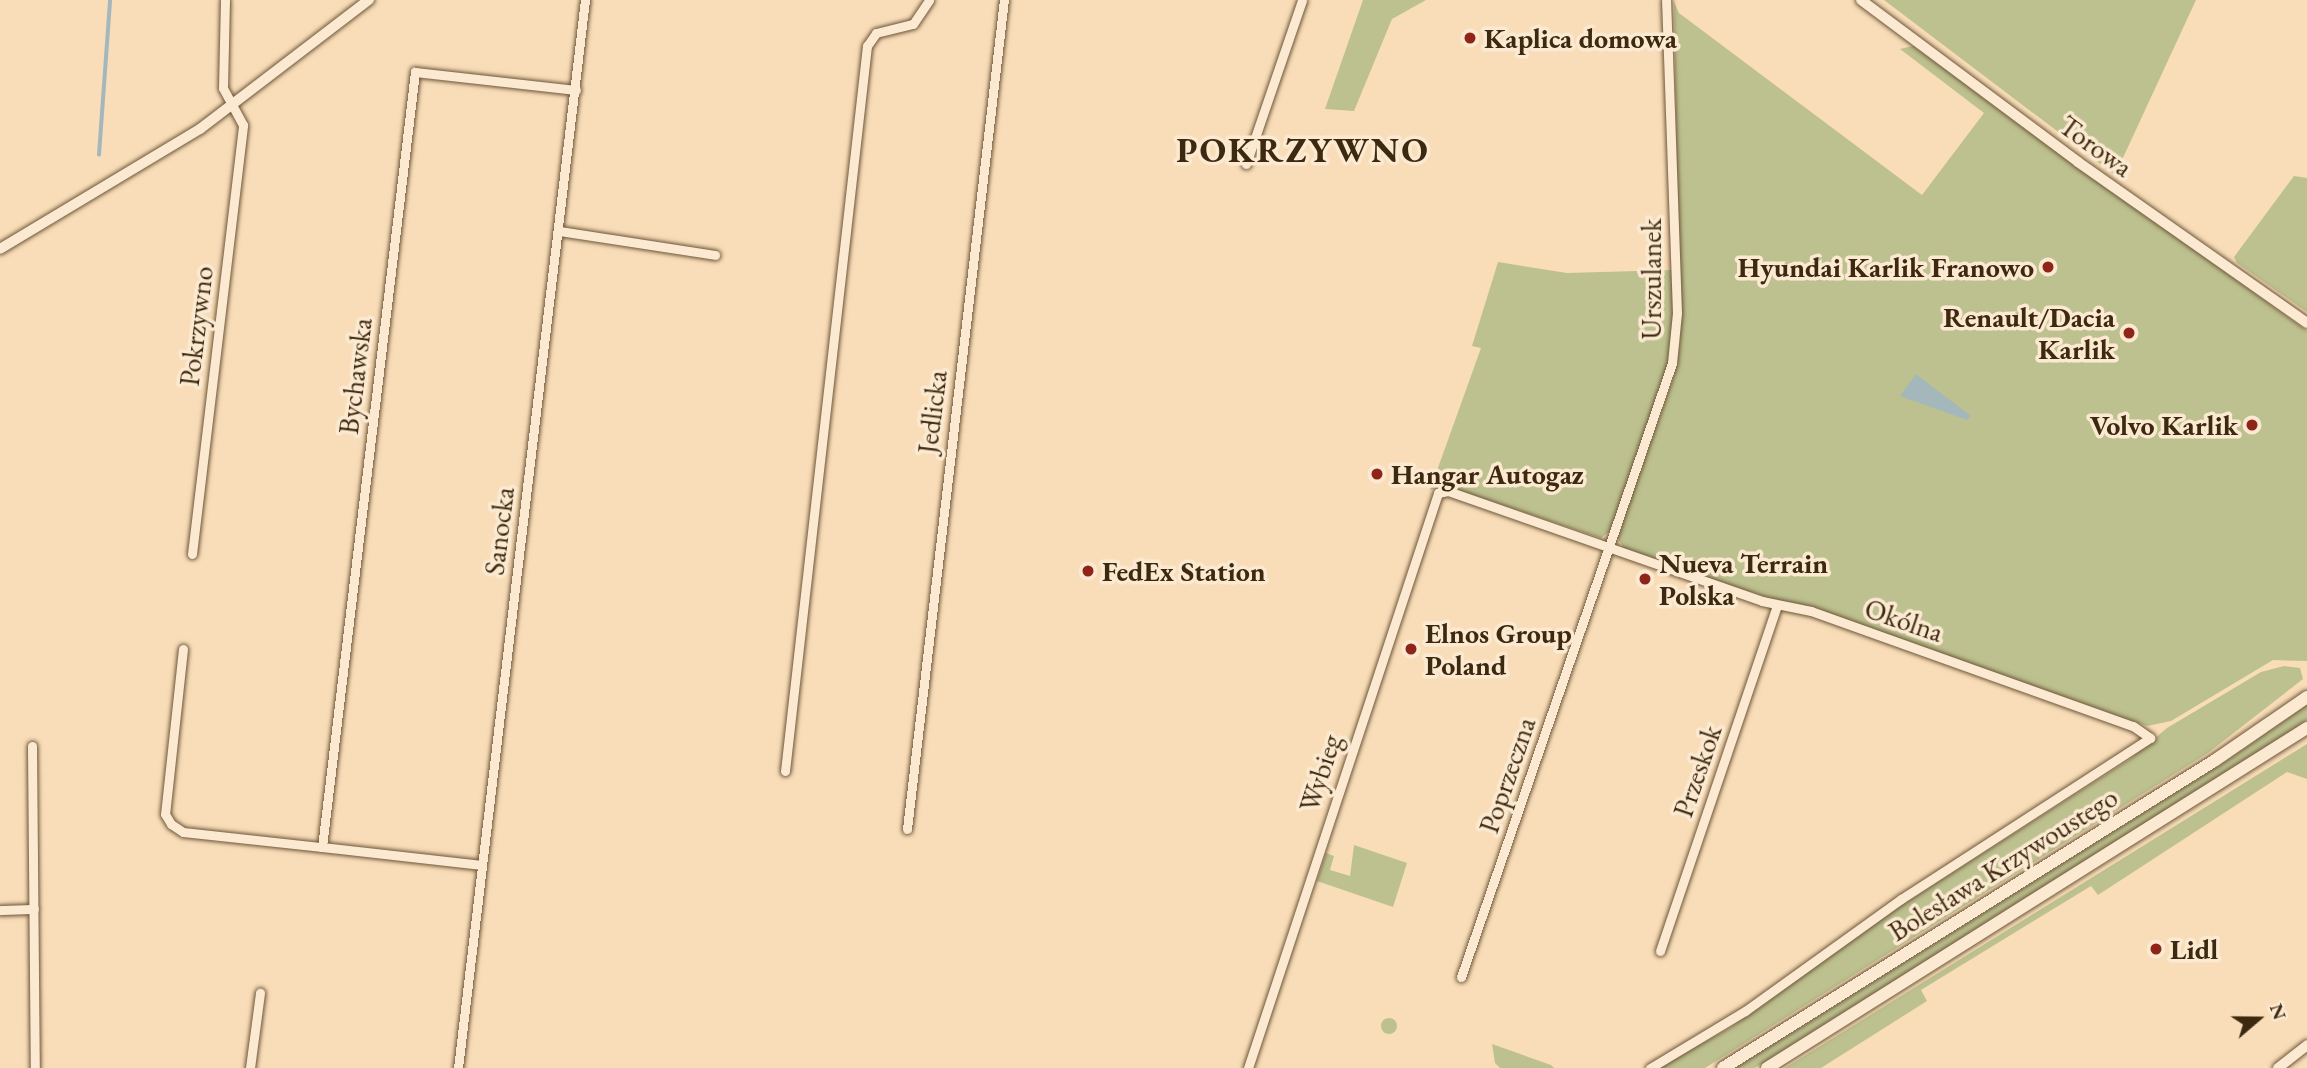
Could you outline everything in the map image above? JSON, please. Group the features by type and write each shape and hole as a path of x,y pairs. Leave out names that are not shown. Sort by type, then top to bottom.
{"main road":[{"name":"Bolesława Krzywoustego","path":"1723,1068 2224,754 2307,697"},
{"name":"Bolesława Krzywoustego","path":"1767,1068 2307,728"}],"street":[{"name":"Pokrzywno","path":"192,554 243,125 223,89 225,0"},
{"path":"0,249 139,169 232,106 369,0"},
{"name":"Sanocka","path":"458,1068 585,0"},
{"path":"785,771 867,46 876,33 913,24 929,0"},
{"name":"Jedlicka","path":"907,829 1004,0"},
{"path":"1246,164 1302,0"},
{"name":"Urszulanek","path":"1610,547 1665,391 1676,338 1666,0"},
{"name":"Torowa","path":"1861,0 2078,162 2307,323"},
{"name":"Bychawska","path":"322,847 415,72 576,90"},
{"path":"559,231 715,255"},
{"name":"Okólna","path":"1437,493 1448,491 1777,605 1811,611 2121,721 2143,730 2150,738"},
{"name":"Wybieg","path":"1248,1068 1437,493"},
{"name":"Poprzeczna","path":"1461,978 1610,547"},
{"name":"Przeskok","path":"1660,951 1777,605"},
{"path":"183,649 165,814 171,824 183,832 482,866"},
{"name":"Bolesława Krzywoustego","path":"1650,1068 1745,1011 1901,899 2150,738"},
{"path":"32,746 35,1068"},
{"path":"0,910 34,909"},
{"path":"250,1068 260,993"},
{"path":"2278,1068 2307,1045"}],"green space":[{"path":"1363,0 1426,0 1392,19 1354,111 1325,109"},
{"path":"1884,0 2196,0 2115,175"},
{"path":"1674,2 1679,13 1922,195 1984,113 1900,49 1913,46 2307,331 2307,661 2273,660 2171,721 2147,726 1904,641 1626,552 1617,537 1673,379 1680,343"},
{"path":"2294,176 2307,178 2307,312 2237,263 2234,257"},
{"path":"1498,262 1567,273 1672,270 1673,330 1668,368 1610,531 1601,538 1449,487 1430,490 1481,348 1472,346"},
{"path":"2284,666 2300,668 2303,679 2208,753 1705,1068 1658,1068 1730,1028 1893,911 2129,760 2167,728 2261,672"},
{"path":"2307,705 2307,720 2270,745 1755,1068 1735,1068 2226,761"},
{"path":"2307,744 2307,779 2287,772 2098,895 2091,886 1921,990 1927,1001 1821,1068 1785,1068"},
{"path":"1354,845 1407,863 1393,907 1317,881 1326,853 1334,856 1330,870 1350,876"},
{"path":"1389,1018 1397,1026 1389,1034 1381,1026"},
{"path":"1492,1044 1554,1068 1500,1068 1495,1063"}],"shaded area":[{"path":"1916,374 1971,416 1967,420 1900,396"}],"waterway":[{"path":"99,155 110,0"}],"place":[{"name":"Kaplica domowa","path":"1470,38"},
{"name":"Hyundai Karlik Franowo","path":"2048,267"},
{"name":"Renault/Dacia Karlik","path":"2129,333"},
{"name":"Volvo Karlik","path":"2252,425"},
{"name":"Hangar Autogaz","path":"1377,474"},
{"name":"FedEx Station","path":"1088,571"},
{"name":"Nueva Terrain Polska","path":"1645,579"},
{"name":"Elnos Group Poland","path":"1411,649"},
{"name":"Lidl","path":"2156,949"}],"district":[{"name":"POKRZYWNO","path":"1303,150"}]}
